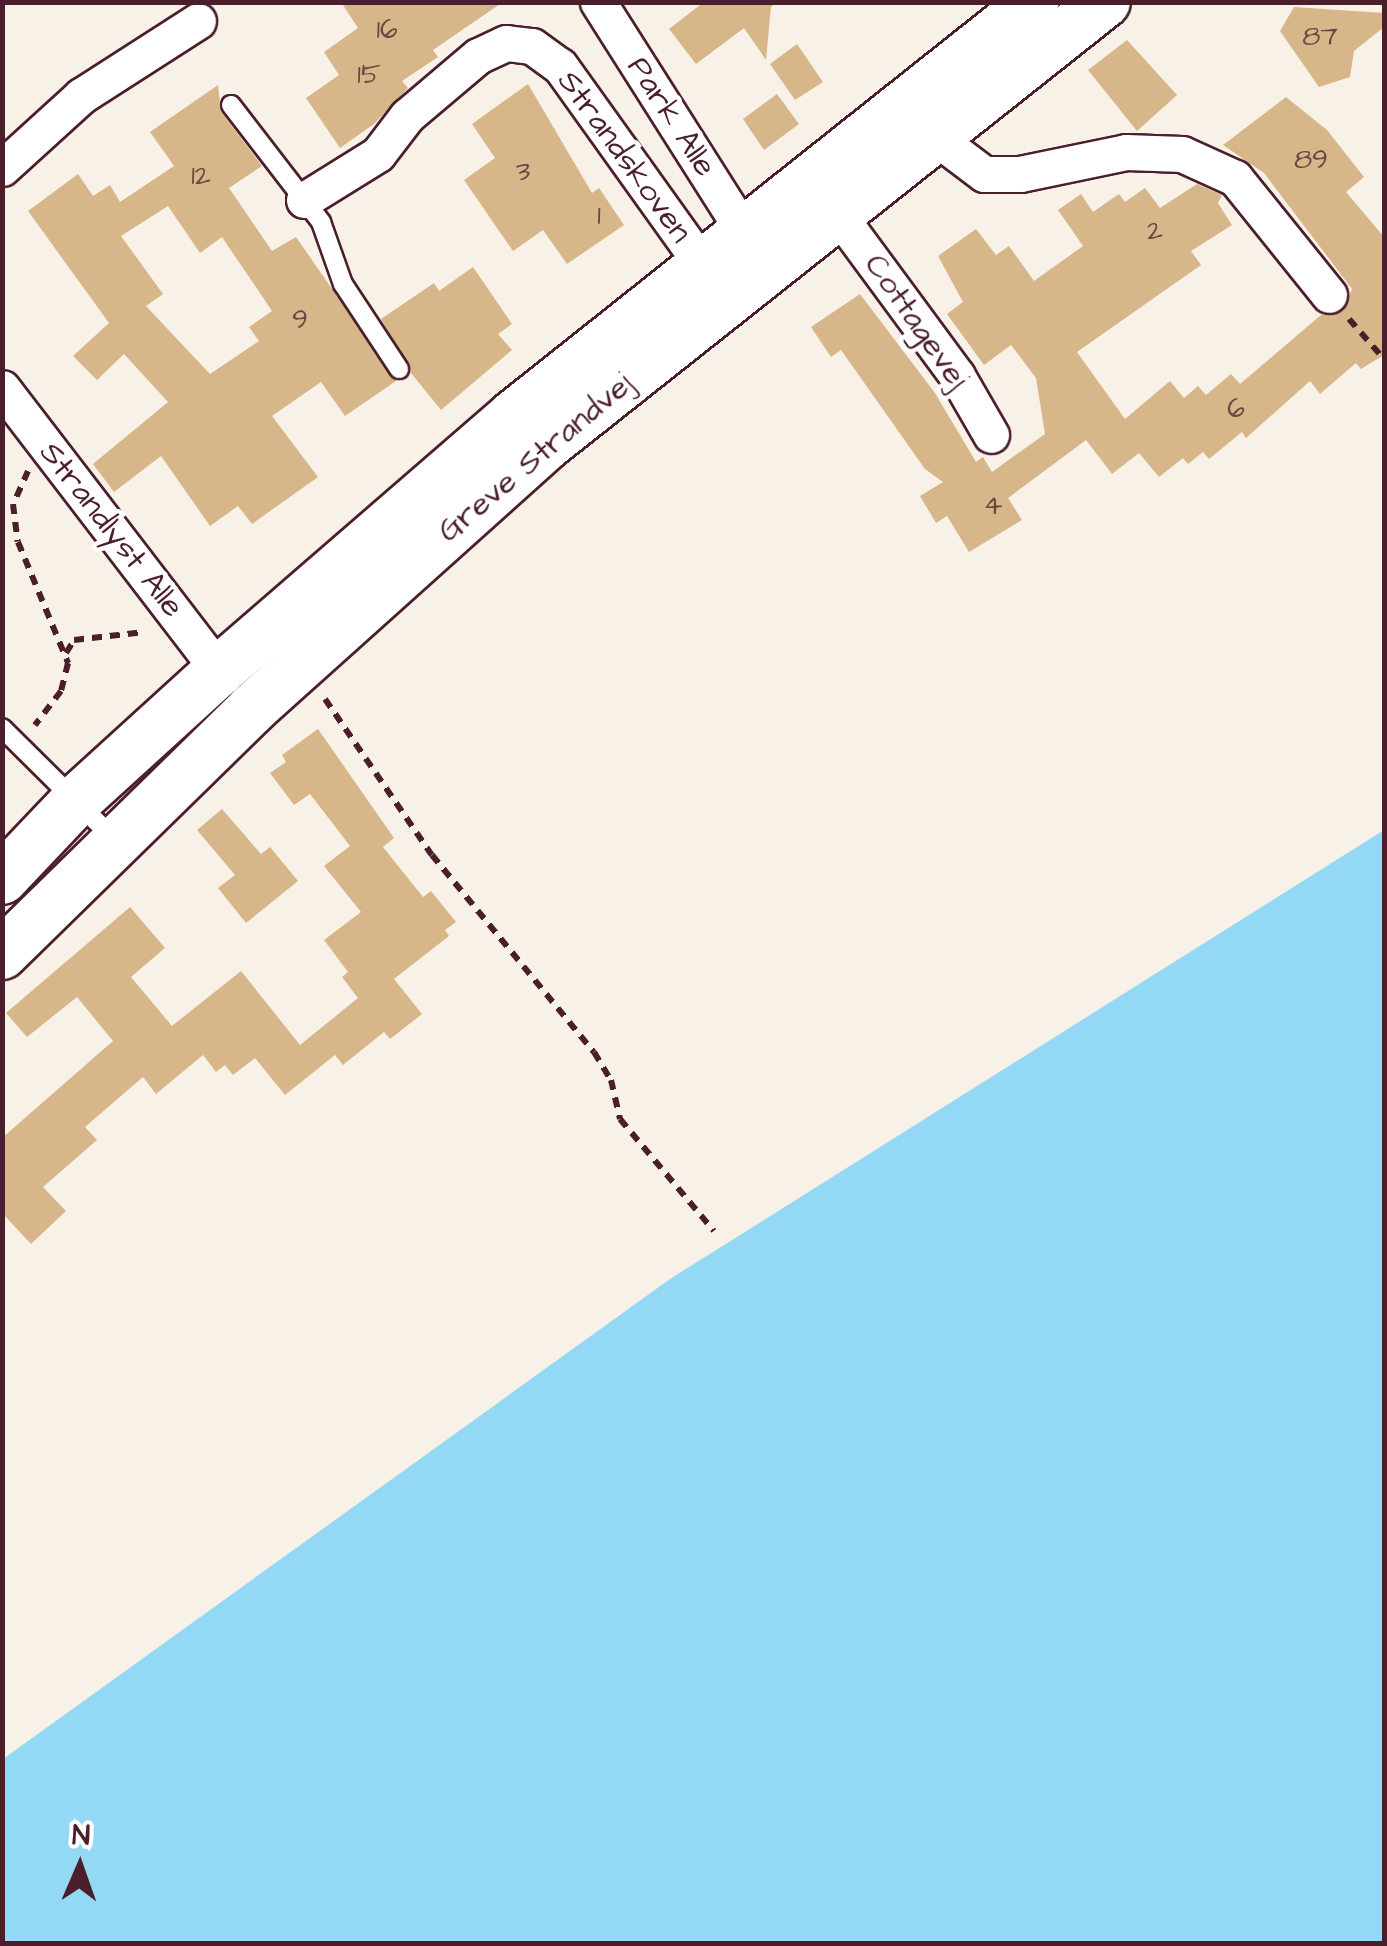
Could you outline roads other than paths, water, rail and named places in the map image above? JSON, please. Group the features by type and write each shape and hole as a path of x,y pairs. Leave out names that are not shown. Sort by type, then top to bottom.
{"main road":[{"name":"Greve Strandvej","path":"2,879 76,801 219,671 513,416 1034,2"},
{"name":"Greve Strandvej","path":"2,954 301,664 546,445 1105,2"}],"street":[{"name":"Park Alle","path":"598,2 744,232"},
{"path":"2,168 80,96 198,21"},
{"name":"Strandskoven","path":"304,200 378,154 408,116 478,56 506,43 532,46 560,66 701,263"},
{"path":"935,137 984,174 1020,174 1126,152 1182,154 1234,178 1329,295"},
{"name":"Cottagevej","path":"837,212 957,376 991,434"},
{"name":"Strandlyst Alle","path":"2,388 219,671"}],"lane":[{"path":"230,104 321,222 343,284 399,369"},
{"path":"2,728 118,842"}],"water":[{"path":"1384,830 1384,1943 3,1943 3,1759 670,1279"}]}
